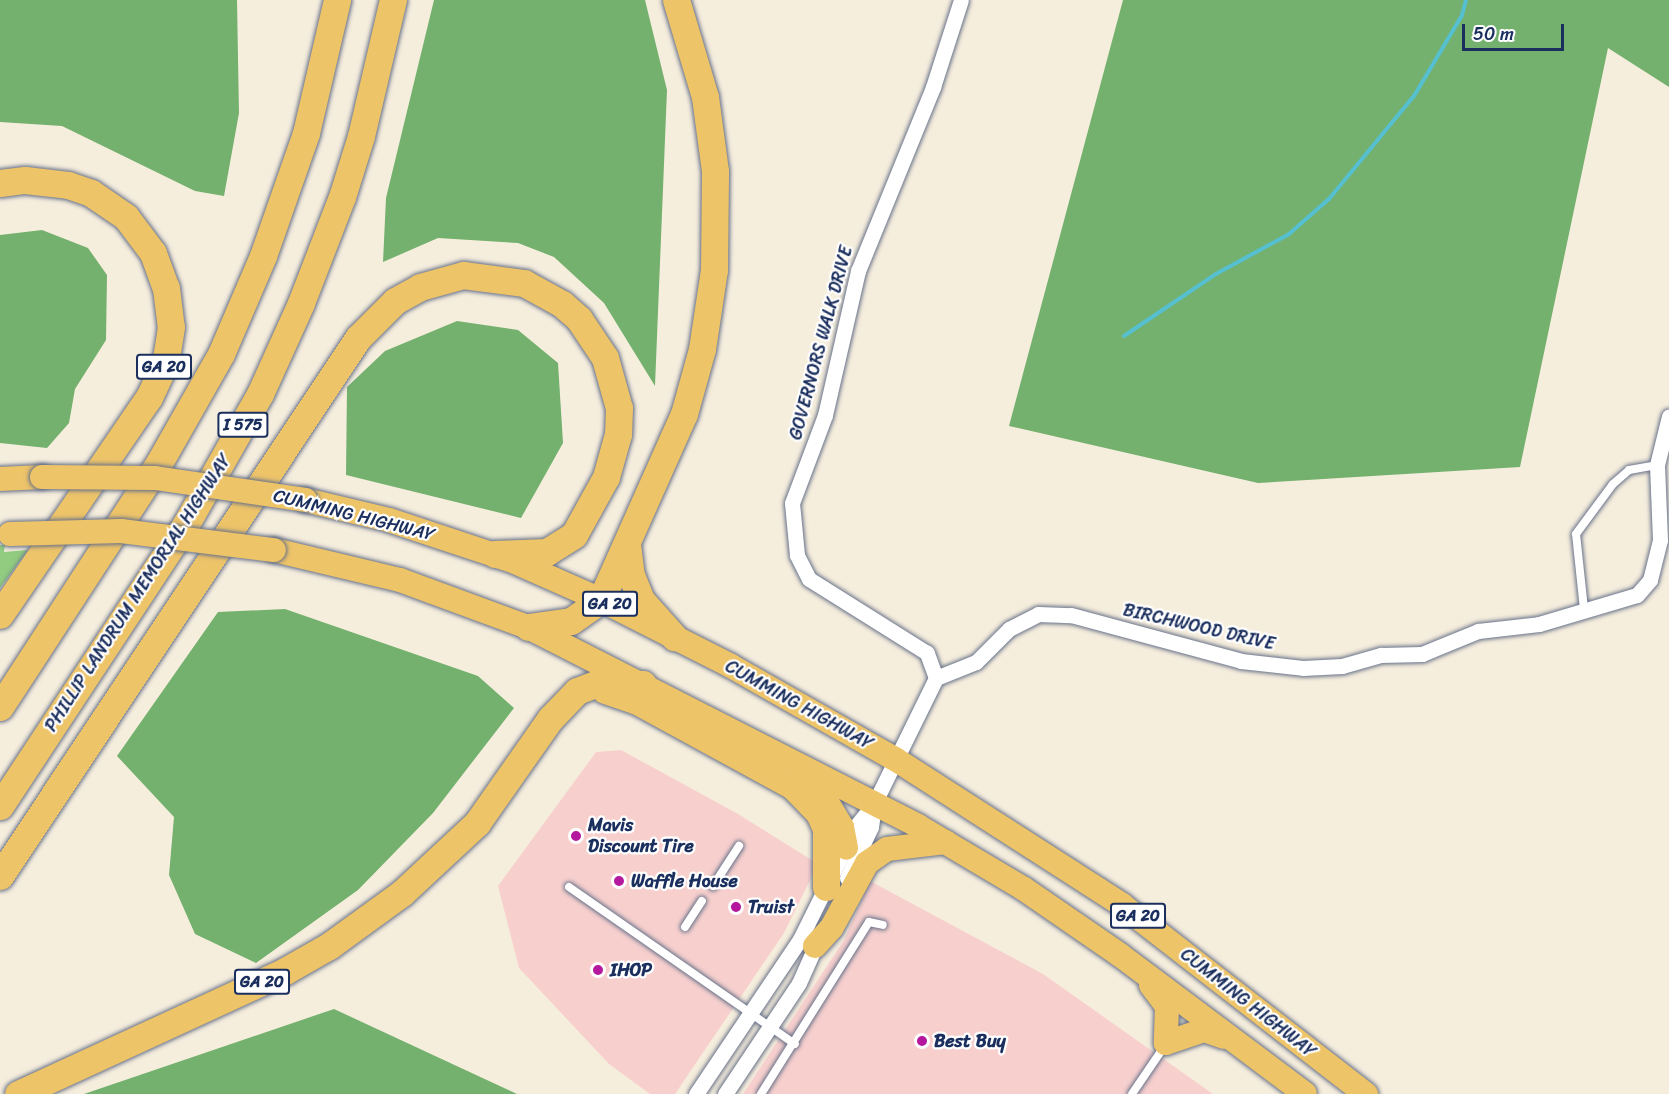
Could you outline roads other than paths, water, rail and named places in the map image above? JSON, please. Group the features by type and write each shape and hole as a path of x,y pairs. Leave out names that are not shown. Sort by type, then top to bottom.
{"highway":[{"name":"I 575","path":"0,707 159,463 221,354 263,256 306,133 337,0"},
{"name":"PHILLIP LANDRUM MEMORIAL HIGHWAY","path":"0,806 186,524 260,394 313,276 342,197 361,136 393,0"},
{"path":"528,627 572,621 601,600 684,414 702,349 714,270 717,207 711,134 696,60 676,0"},
{"name":"GA 20","path":"0,183 46,181 91,193 110,203 141,234 153,253 166,288 171,327 165,363 148,397 0,615"},
{"path":"0,876 358,338 395,301 420,287 463,275 524,283 562,304 579,319 605,358 619,408 618,434 606,477 574,535 547,552 495,554"},
{"path":"627,544 631,575 641,600 674,637"},
{"name":"GA 20","path":"18,1094 285,971 329,946 438,863 477,823 521,766 550,719 577,691 598,683 643,684"},
{"path":"521,766 540,752 576,702 599,690 616,691 736,754 800,793 819,813 826,829 826,887"}],"main road":[{"name":"CUMMING HIGHWAY","path":"0,480 42,477 155,478 304,500 389,520 495,554 601,600 674,637 895,759 1122,905 1366,1094"},
{"name":"CUMMING HIGHWAY","path":"5,534 121,531 274,550 399,580 528,627 643,684 946,842 1024,889 1120,955 1305,1094"},
{"path":"798,765 837,819 846,848"},
{"path":"815,946 832,927 867,863 886,849 946,842"},
{"path":"1120,955 1160,993 1167,1005 1166,1043 1204,1030 1229,1038"}],"street":[{"name":"GOVERNORS WALK DRIVE","path":"936,678 927,653 809,579 797,555 792,503 825,414 858,271 933,87 961,0"},
{"name":"BIRCHWOOD DRIVE","path":"936,678 976,662 1009,629 1038,614 1071,615 1241,661 1303,668 1342,666 1382,655 1422,654 1478,631 1539,624 1637,595 1650,580 1660,540 1658,465 1669,416"},
{"path":"696,1094 752,1014 800,939 856,826 874,804 936,678"},
{"path":"725,1094 799,983 870,827 874,804"}],"lane":[{"path":"1584,609 1576,534 1613,484 1629,470 1658,465"},
{"path":"713,885 739,846"},
{"path":"569,887 795,1044"},
{"path":"685,927 702,901"},
{"path":"761,1094 795,1044 869,922 884,925"},
{"path":"1132,1094 1166,1043"}],"waterway":[{"path":"1124,336 1216,274 1289,234 1329,199 1414,96 1462,15 1466,0"}],"place":[{"name":"Mavis Discount Tire","path":"576,836"},
{"name":"Waffle House","path":"619,881"},
{"name":"Truist","path":"736,907"},
{"name":"IHOP","path":"598,970"},
{"name":"Best Buy","path":"922,1041"}]}
